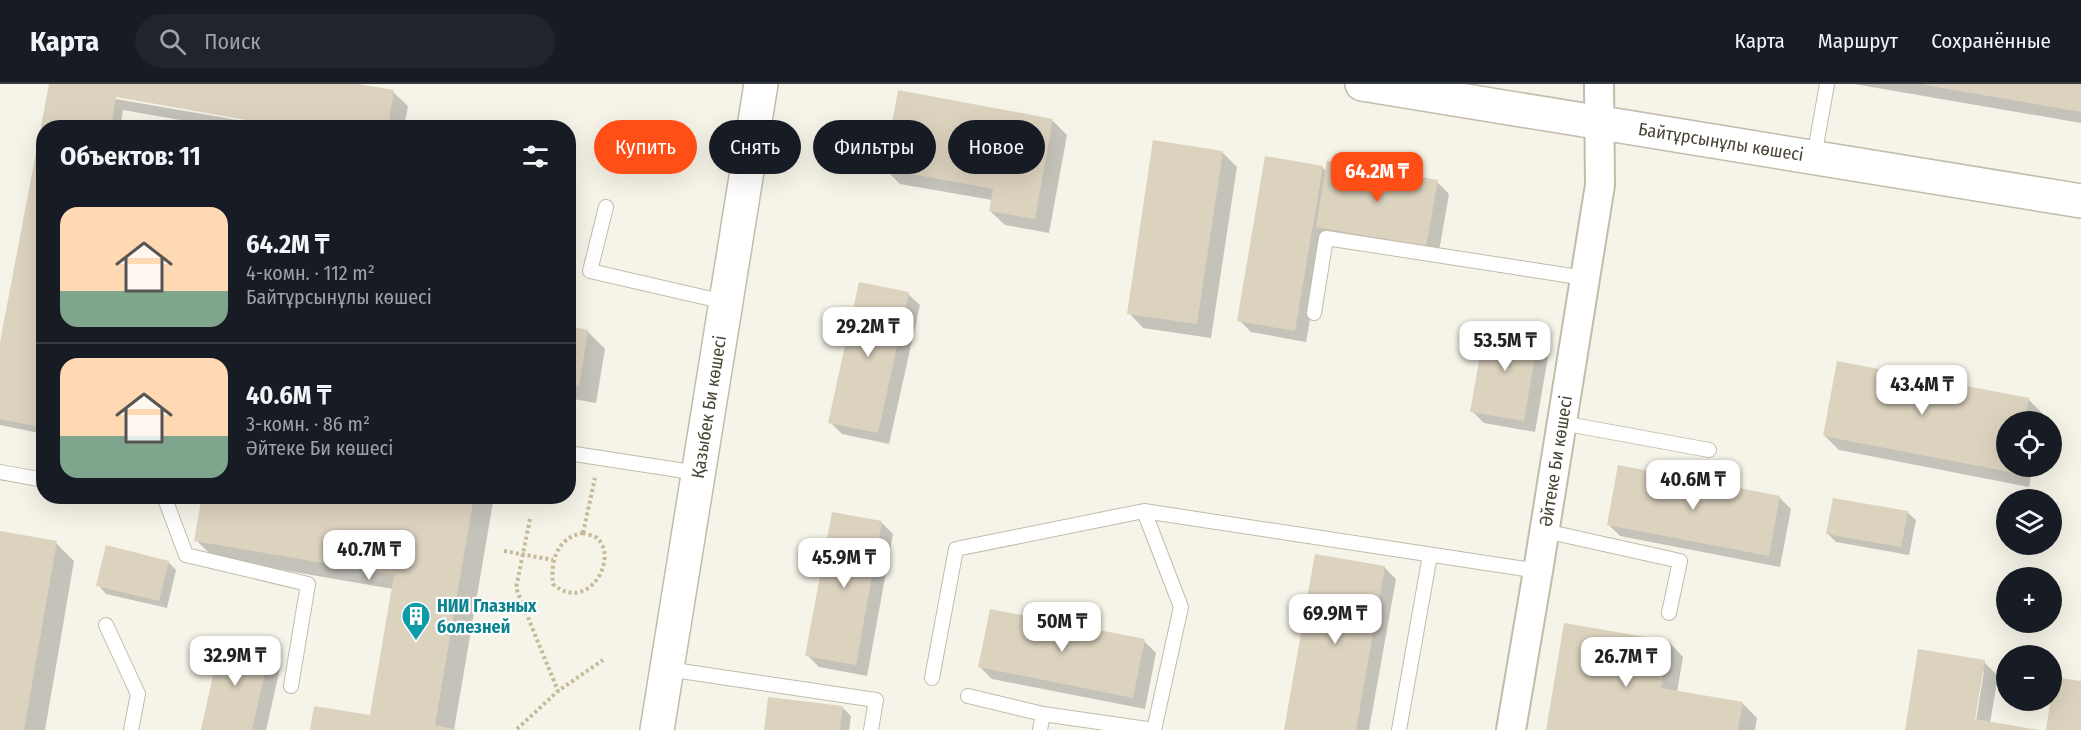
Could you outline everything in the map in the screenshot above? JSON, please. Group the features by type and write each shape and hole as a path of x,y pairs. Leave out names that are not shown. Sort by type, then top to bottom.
{"street":[{"name":"Қазыбек Би көшесі","path":"657,730 761,84"},
{"name":"Байтұрсынұлы көшесі","path":"1366,84 1401,87 1599,123 2081,200"},
{"name":"Әйтеке Би көшесі","path":"1511,730 1600,185 1599,84"}],"lane":[{"path":"1814,157 1827,84"},
{"path":"606,207 590,271 725,302"},
{"path":"1314,313 1326,238 1585,278"},
{"path":"1562,423 1709,450"},
{"path":"576,454 698,473"},
{"path":"0,472 36,479"},
{"path":"167,504 186,555 308,584 291,686"},
{"path":"968,696 1043,714 1154,730 1181,607 1144,511"},
{"path":"932,678 956,549 1144,511 1538,572"},
{"path":"1545,531 1680,561 1669,613"},
{"path":"1399,730 1430,555"},
{"path":"106,625 138,694 130,730"},
{"path":"667,669 876,700 871,730"},
{"path":"1040,730 1043,714"}],"path":[{"path":"584,533 600,457"},
{"path":"530,519 516,588 558,691"},
{"path":"584,533 596,537 602,546 603,568 598,580 588,588 572,594 561,591 553,584 553,560 558,548 566,540 572,535 584,533"},
{"path":"504,551 553,560"},
{"path":"517,729 558,691 603,660"}],"building":[{"path":"49,84 358,84 394,90 389,120 246,120 116,97 112,120 42,120"},
{"path":"2081,84 2081,112 1925,85"},
{"path":"898,90 1053,119 1045,163 1045,120 948,120 948,174 1043,174 1035,219 989,211 993,189 911,174 936,174 936,120 893,120"},
{"path":"1153,140 1223,151 1197,324 1127,314"},
{"path":"36,152 36,426 0,419 0,342"},
{"path":"1265,156 1323,166 1295,331 1237,321"},
{"path":"1327,161 1438,180 1426,246 1316,227"},
{"path":"859,282 909,292 878,433 828,423"},
{"path":"1486,322 1539,332 1524,421 1470,412"},
{"path":"576,328 588,330 579,386 576,385"},
{"path":"1837,361 2029,398 2027,411 1996,411 1996,469 1823,436"},
{"path":"1618,465 1780,496 1769,556 1607,525"},
{"path":"1833,498 1908,511 1901,547 1826,534"},
{"name":"НИИ Глазных болезней","path":"201,504 473,504 435,725 458,730 310,730 314,706 370,715 394,575 194,541"},
{"path":"832,512 882,521 856,665 805,656"},
{"path":"0,531 57,541 24,730 0,730"},
{"path":"106,545 169,561 159,601 96,586"},
{"path":"1315,554 1385,566 1356,730 1284,730"},
{"path":"990,609 1145,639 1133,698 978,667"},
{"path":"1564,623 1669,641 1661,688 1743,702 1738,730 1546,730"},
{"path":"221,639 270,651 252,730 201,730"},
{"path":"1918,649 1985,660 1975,719 2039,730 1905,730"},
{"path":"2062,678 2081,681 2081,730 2046,730 2049,711 2062,711"},
{"path":"768,697 843,706 840,730 764,730"}],"place":[{"name":"НИИ Глазных болезней","path":"416,642"}]}
